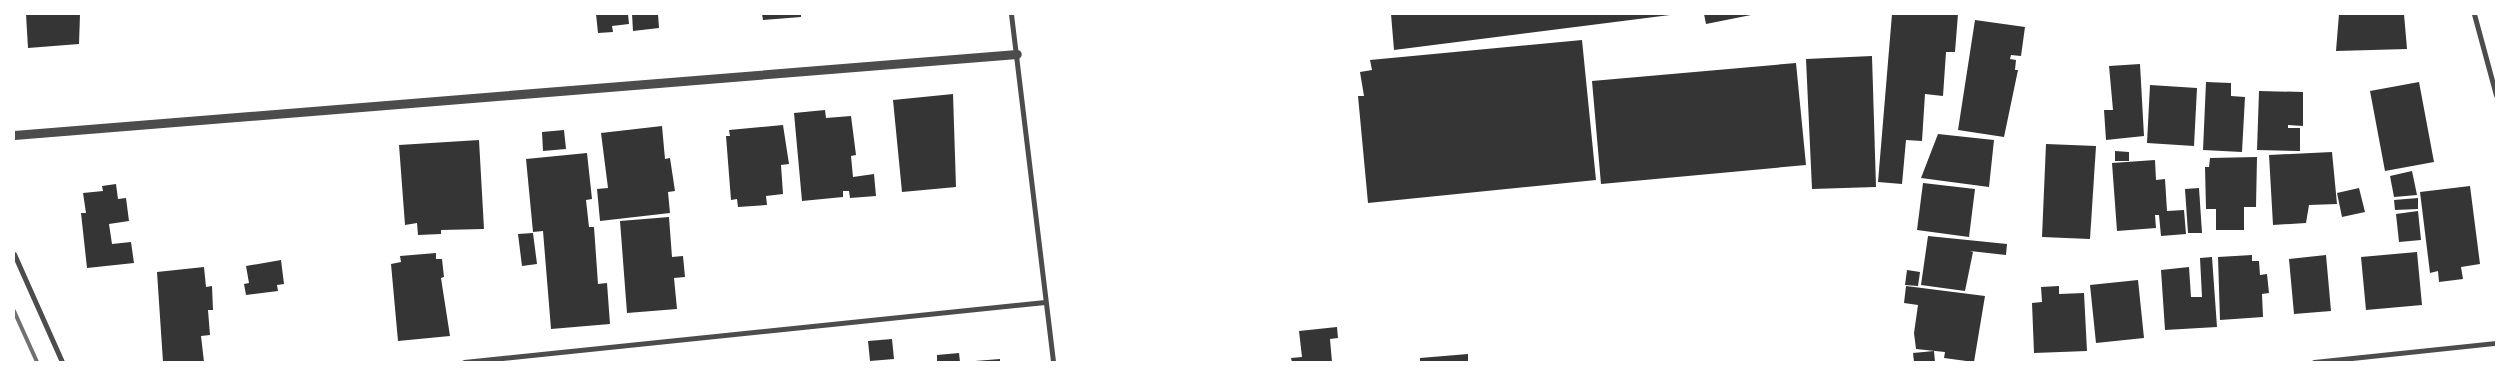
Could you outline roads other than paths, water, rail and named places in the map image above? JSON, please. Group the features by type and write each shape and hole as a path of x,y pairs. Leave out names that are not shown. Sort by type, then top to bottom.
{"street":[{"path":"1011,14 1053,362"},
{"path":"2474,14 2496,95"},
{"path":"14,135 1017,54"},
{"path":"14,254 62,362"},
{"path":"464,362 1045,302"},
{"path":"2314,362 2418,349 2496,343"}],"railway":[{"path":"14,311 37,362"}]}
